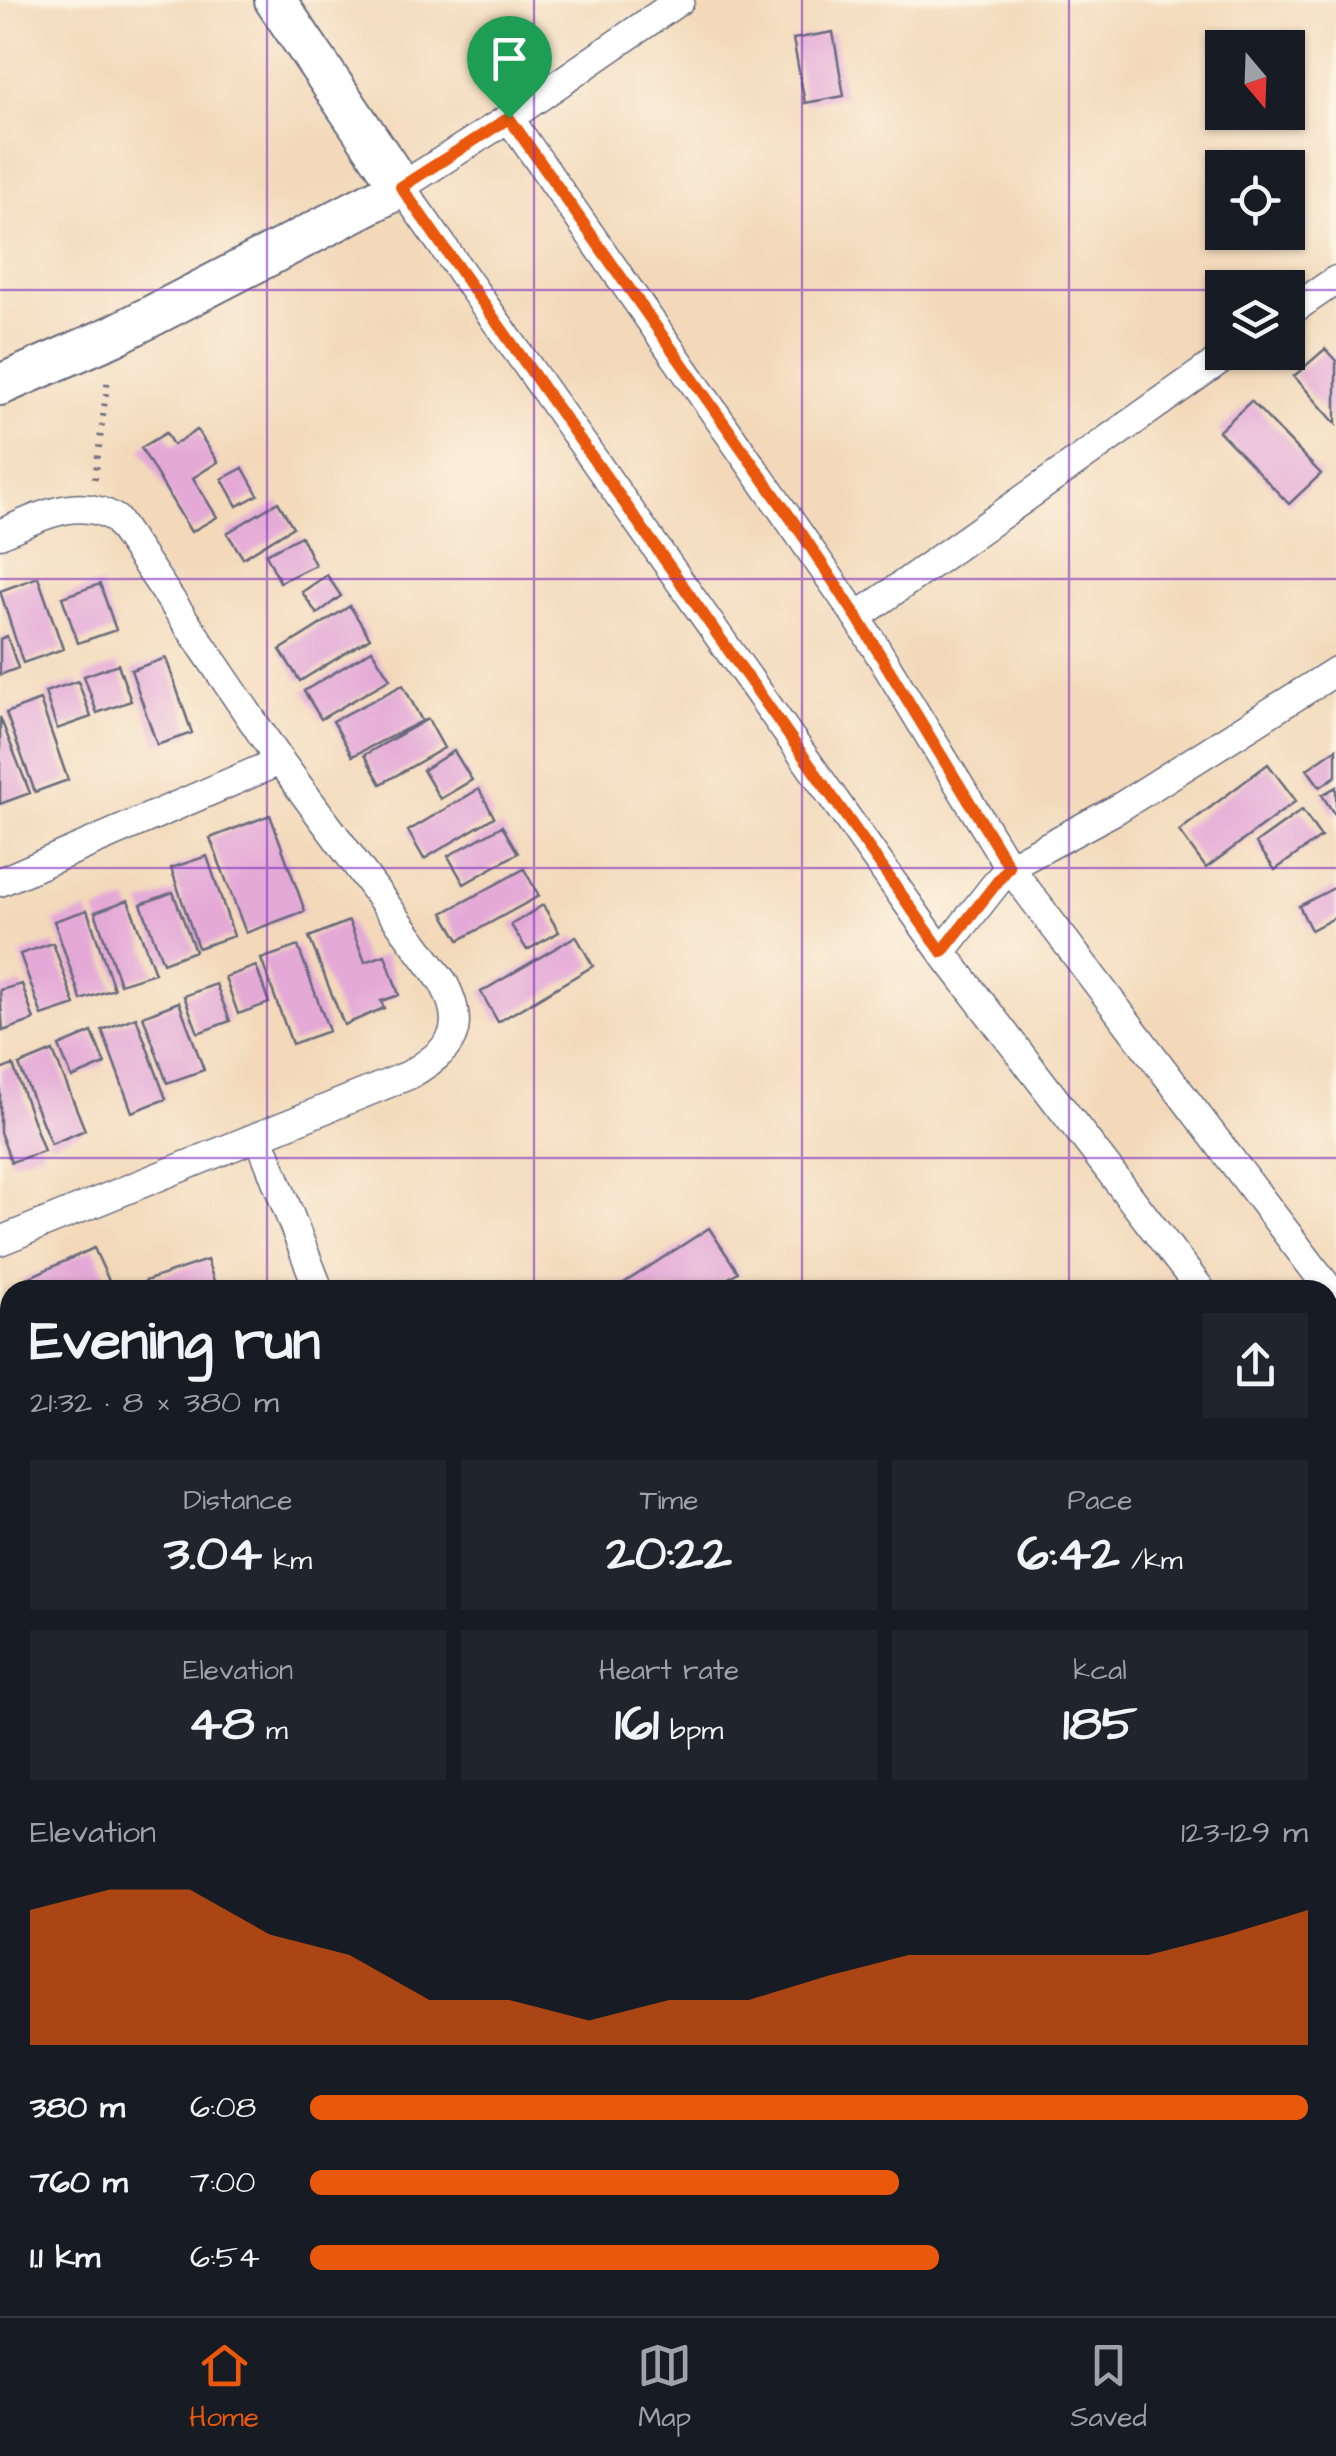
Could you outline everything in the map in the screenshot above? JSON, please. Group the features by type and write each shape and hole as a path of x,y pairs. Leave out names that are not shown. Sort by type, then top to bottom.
{"street":[{"path":"275,0 401,187 942,952 1193,1280"},
{"path":"0,385 113,336 401,187 680,0"},
{"path":"509,118 857,617 1009,867 1322,1280"},
{"path":"1305,301 1336,280"},
{"path":"857,617 1206,370"},
{"path":"0,534 74,507 91,507 116,519 280,760 443,982 456,1016 453,1039 438,1058 409,1075 0,1240"},
{"path":"942,952 1009,867 1117,809 1336,671"},
{"path":"0,882 280,760"},
{"path":"259,1136 315,1280"}],"path":[{"path":"91,507 113,336"}],"building":[{"path":"833,32 844,96 805,103 793,39"},
{"path":"1325,349 1336,361 1336,424 1294,376"},
{"path":"1251,401 1321,474 1289,504 1219,431"},
{"path":"197,430 218,462 193,478 217,517 191,532 141,448 166,433 173,445"},
{"path":"243,468 258,495 237,506 222,479"},
{"path":"278,502 293,527 243,558 227,533"},
{"path":"301,536 315,565 280,582 266,554"},
{"path":"327,575 341,596 317,614 302,592"},
{"path":"38,577 63,649 23,663 0,591"},
{"path":"100,584 116,630 78,643 62,597"},
{"path":"350,606 370,638 300,681 280,650"},
{"path":"7,636 18,668 0,675 0,639"},
{"path":"372,650 390,679 321,719 304,691"},
{"path":"166,658 192,733 157,745 131,670"},
{"path":"118,664 131,701 97,713 84,676"},
{"path":"78,681 91,717 57,729 45,692"},
{"path":"403,685 422,721 352,756 333,721"},
{"path":"40,700 68,780 35,792 6,713"},
{"path":"0,717 30,793 0,804"},
{"path":"428,719 444,748 381,784 364,755"},
{"path":"1336,749 1336,776 1320,787 1307,769"},
{"path":"454,751 472,780 440,799 423,770"},
{"path":"1268,764 1296,801 1206,868 1179,831"},
{"path":"1336,787 1336,817 1322,795"},
{"path":"479,789 494,817 424,859 408,831"},
{"path":"1302,810 1321,837 1275,870 1256,843"},
{"path":"270,815 305,911 246,933 210,838"},
{"path":"502,826 518,853 464,884 448,856"},
{"path":"207,856 234,936 198,948 171,868"},
{"path":"524,869 539,896 459,940 443,913"},
{"path":"1336,887 1336,917 1311,930 1299,906"},
{"path":"173,892 195,951 163,963 141,904"},
{"path":"128,900 155,973 120,984 95,912"},
{"path":"543,905 559,932 527,950 511,925"},
{"path":"87,910 114,989 81,1000 54,921"},
{"path":"349,921 365,962 385,955 399,995 381,1001 384,1008 344,1025 309,937"},
{"path":"576,936 593,966 498,1022 481,992"},
{"path":"53,943 75,1005 42,1016 20,954"},
{"path":"298,946 329,1031 292,1044 261,959"},
{"path":"256,966 269,1003 238,1014 225,977"},
{"path":"22,984 34,1020 3,1031 0,990"},
{"path":"216,984 230,1021 198,1033 184,996"},
{"path":"179,1002 204,1070 167,1083 143,1016"},
{"path":"136,1017 166,1099 132,1112 102,1030"},
{"path":"92,1032 105,1064 72,1078 59,1046"},
{"path":"53,1051 85,1130 51,1144 19,1065"},
{"path":"13,1065 44,1151 11,1162 0,1132 0,1070"},
{"path":"709,1228 738,1272 726,1280 628,1280"},
{"path":"94,1248 109,1280 23,1280"},
{"path":"207,1260 214,1280 148,1280"}],"route":[{"path":"509,118 802,534 1009,867 942,952 401,187 509,118"}]}
